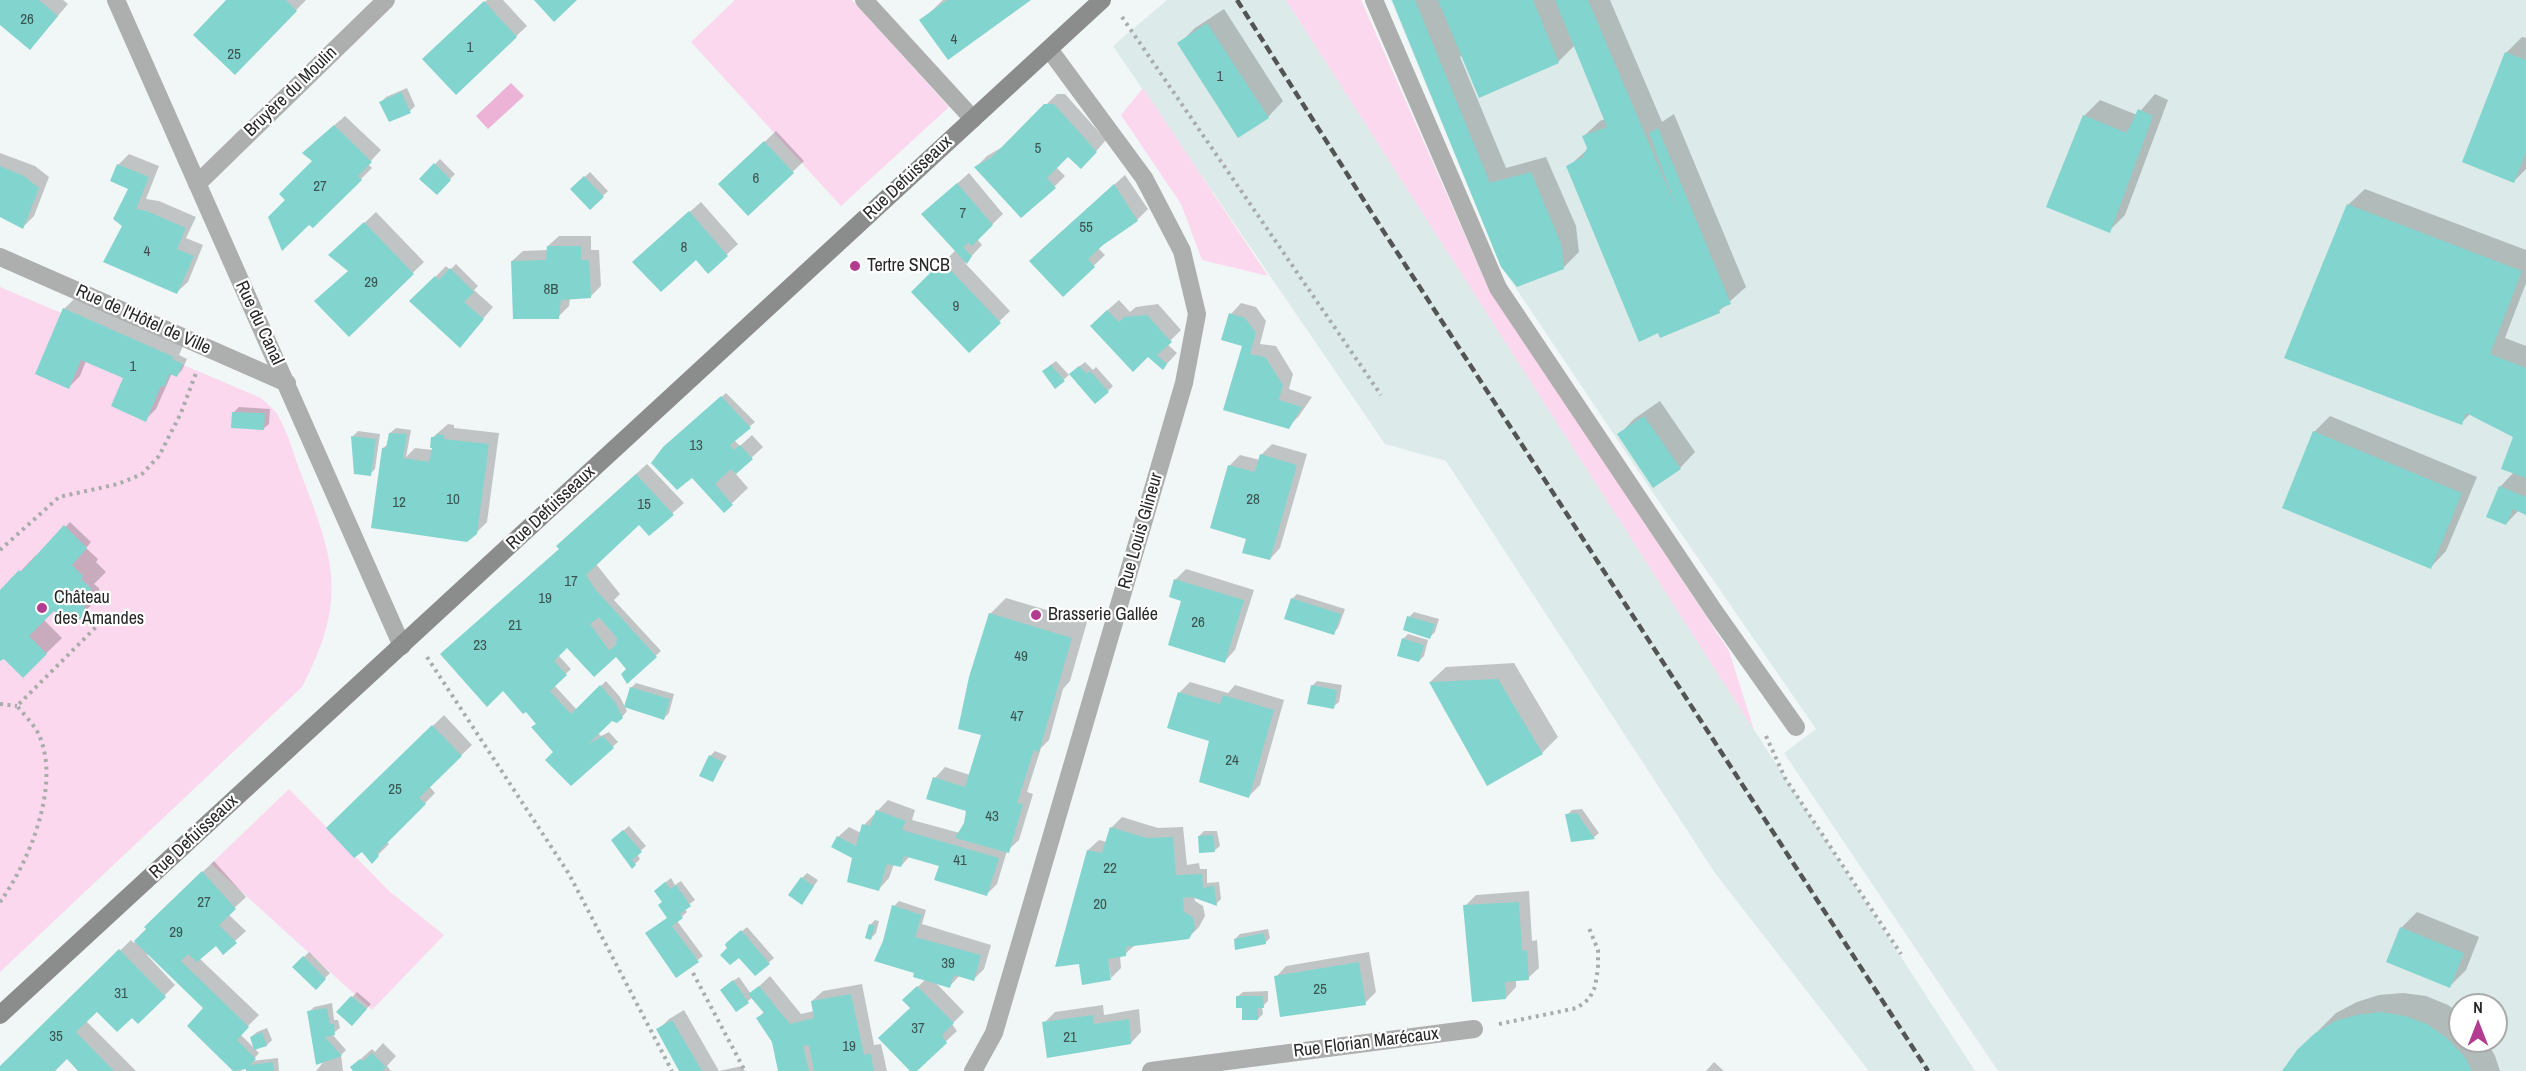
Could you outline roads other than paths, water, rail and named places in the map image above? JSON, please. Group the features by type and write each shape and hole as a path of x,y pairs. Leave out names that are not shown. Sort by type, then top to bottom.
{"street":[{"name":"Rue du Canal","path":"116,0 402,646"},
{"name":"Bruyère du Moulin","path":"197,184 386,0"},
{"path":"864,0 973,119"},
{"path":"1374,0 1498,288 1701,591 1796,727"},
{"name":"Rue Defuisseaux","path":"0,1015 1049,49 1109,4"},
{"name":"Rue Louis Glineur","path":"973,1071 994,1033 1001,1010 1184,383 1197,314 1182,251 1144,178 1049,49"},
{"name":"Rue de l'Hôtel de Ville","path":"0,257 287,383"},
{"name":"Rue Florian Marécaux","path":"1151,1071 1474,1029"}],"railway":[{"path":"1237,0 1382,229 1928,1071"}],"place":[{"name":"Tertre SNCB","path":"855,266"},
{"name":"Château des Amandes","path":"42,608"},
{"name":"Brasserie Gallée","path":"1036,615"}]}
